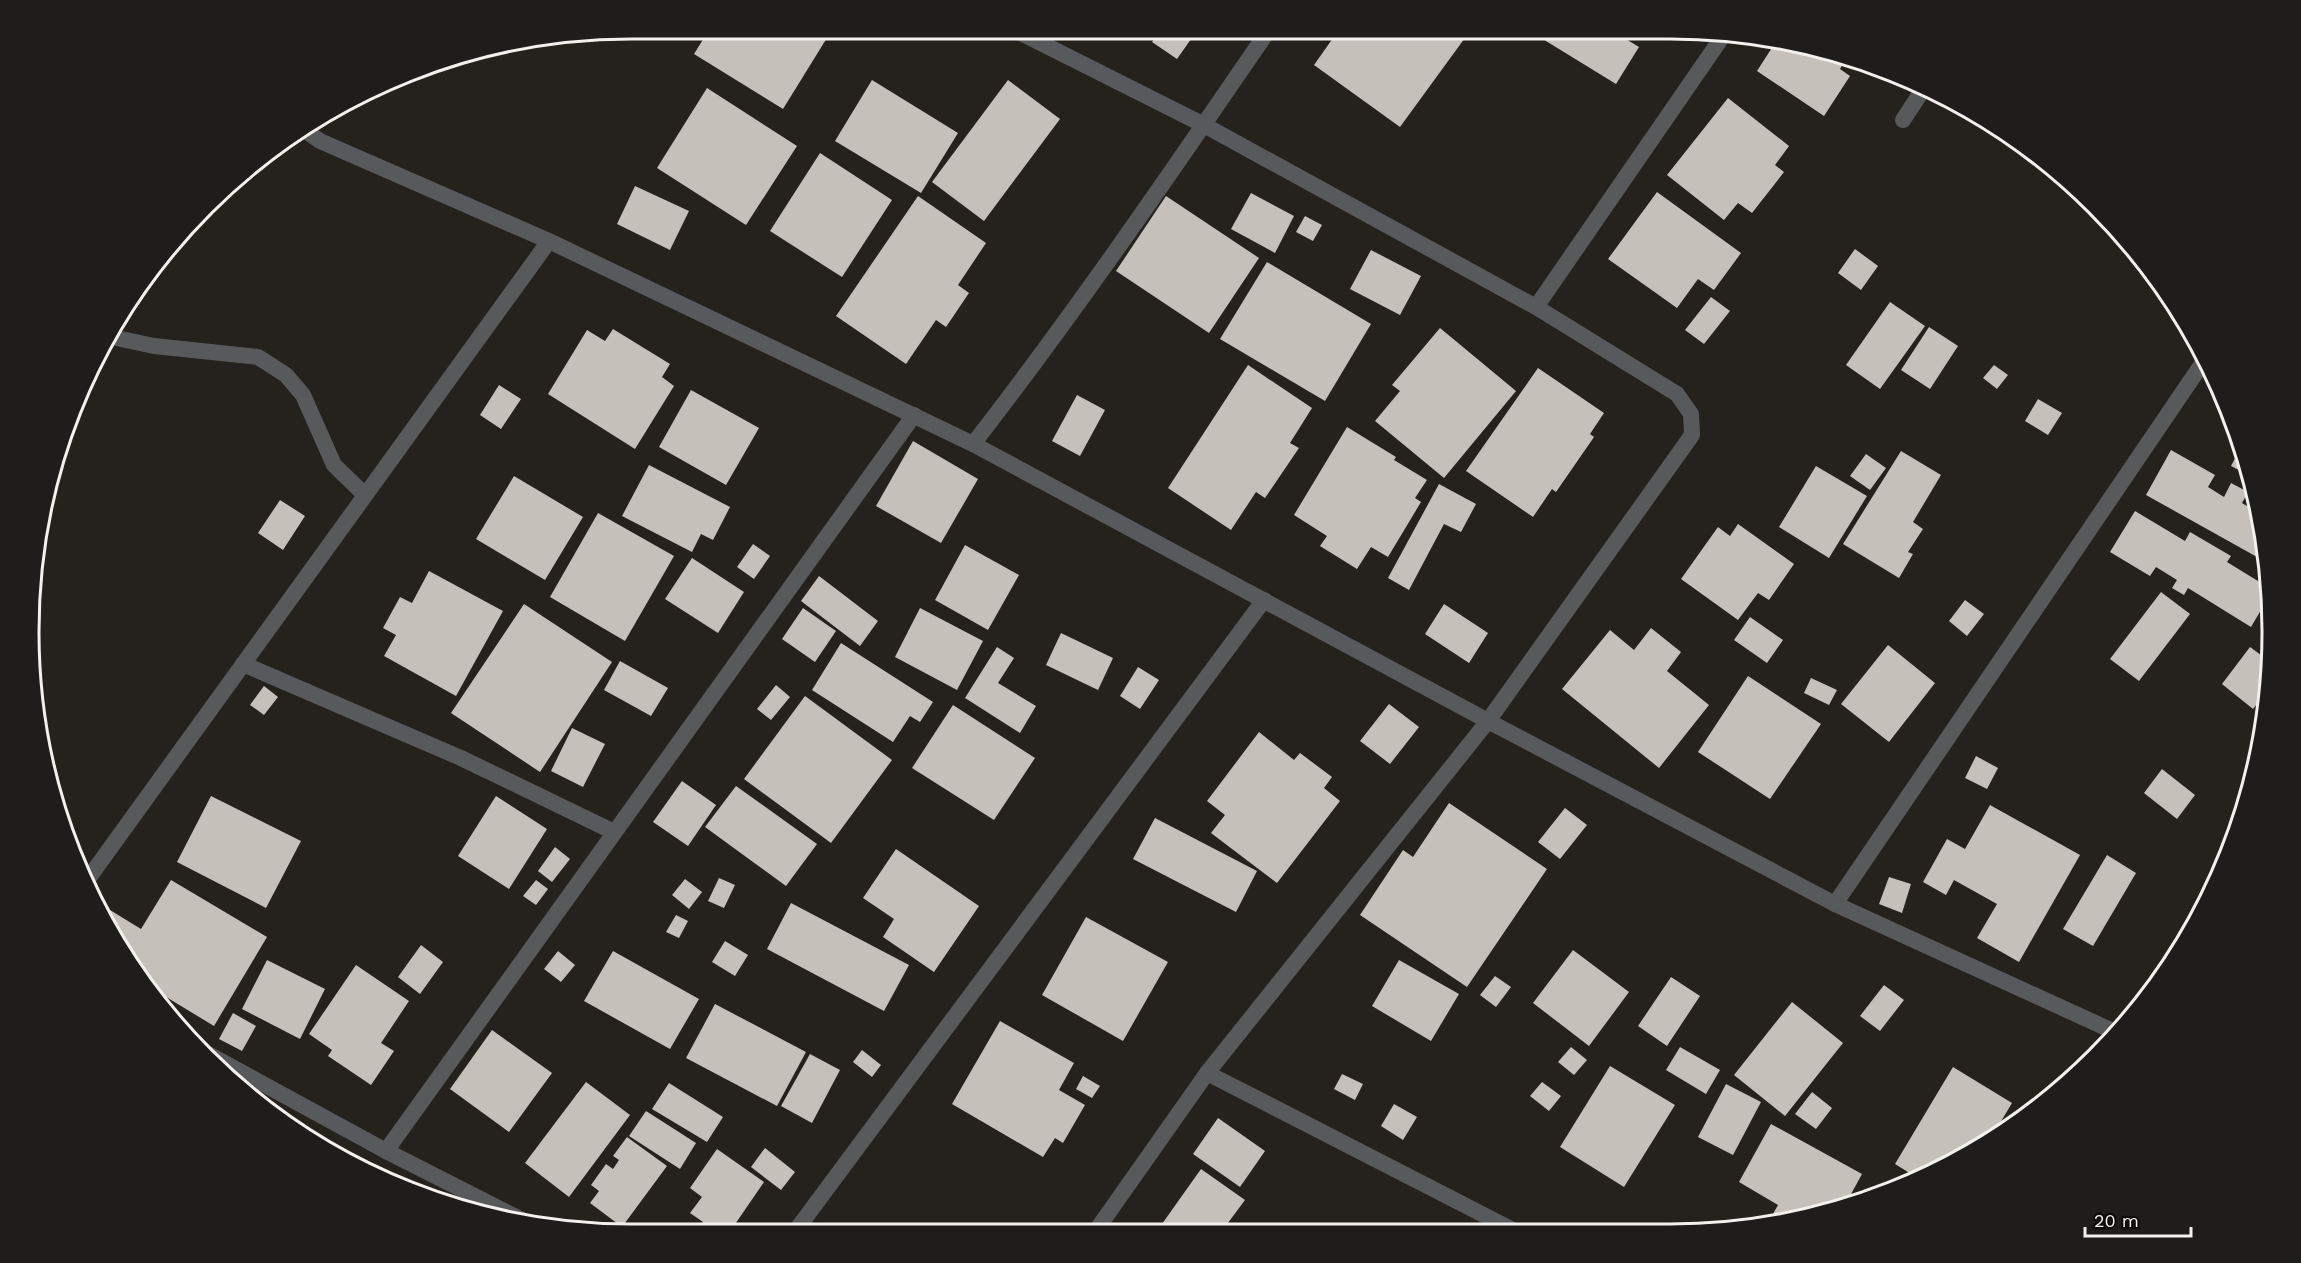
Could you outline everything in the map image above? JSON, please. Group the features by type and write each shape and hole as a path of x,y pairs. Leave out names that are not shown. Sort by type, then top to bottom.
{"street":[{"path":"1033,39 1204,124 1536,306 1677,394 1691,414 1692,435 1488,721 1207,1073 1101,1224"},
{"path":"973,444 1060,330 1262,39"},
{"path":"1536,306 1719,41"},
{"path":"1903,120 1920,95"},
{"path":"310,134 320,141 549,240 973,444 1488,721 1835,904 2108,1029"},
{"path":"91,874 549,240"},
{"path":"116,338 154,346 258,357 286,375 303,395 334,465 365,495"},
{"path":"1835,904 2200,367"},
{"path":"386,1151 914,415"},
{"path":"801,1224 1263,600"},
{"path":"243,664 461,758 614,832"},
{"path":"231,1067 386,1151 501,1210"},
{"path":"1207,1073 1501,1224"}],"building":[{"path":"703,39 826,39 783,109 694,54"},
{"path":"1154,39 1191,39 1177,59 1152,42"},
{"path":"1332,39 1464,39 1400,127 1314,65"},
{"path":"1543,39 1626,39 1639,47 1616,84"},
{"path":"1772,48 1842,65 1840,69 1850,76 1824,116 1757,71"},
{"path":"872,80 958,133 921,193 835,141"},
{"path":"1008,80 1060,119 984,221 932,182"},
{"path":"707,88 797,146 746,225 657,168"},
{"path":"1728,98 1789,146 1775,165 1784,172 1752,213 1738,203 1724,220 1667,175"},
{"path":"820,153 892,200 842,277 770,231"},
{"path":"635,186 689,211 670,250 617,224"},
{"path":"1657,192 1741,253 1714,290 1698,279 1677,308 1608,259"},
{"path":"1251,193 1294,216 1275,253 1231,229"},
{"path":"918,196 986,243 958,285 969,293 946,327 936,320 906,364 836,316"},
{"path":"1166,196 1259,258 1209,333 1116,271"},
{"path":"1305,216 1322,225 1313,241 1296,232"},
{"path":"1855,249 1878,266 1861,290 1838,273"},
{"path":"1371,250 1421,276 1400,315 1350,289"},
{"path":"1267,262 1371,324 1325,401 1220,339"},
{"path":"1711,297 1730,311 1704,344 1685,330"},
{"path":"1890,302 1925,326 1880,389 1846,365"},
{"path":"1929,327 1958,346 1930,389 1901,370"},
{"path":"1440,328 1516,391 1444,478 1375,421 1400,391 1392,385"},
{"path":"613,329 670,364 662,377 674,386 635,449 548,394 587,330 605,341"},
{"path":"1248,365 1312,408 1290,443 1299,448 1265,498 1256,492 1231,530 1168,488"},
{"path":"1994,365 2008,375 1997,389 1983,378"},
{"path":"1538,368 1604,413 1590,434 1594,437 1556,492 1552,489 1533,517 1466,471"},
{"path":"499,385 521,399 501,429 480,415"},
{"path":"691,390 759,428 726,485 659,447"},
{"path":"1077,395 1105,410 1080,456 1052,441"},
{"path":"2038,399 2062,413 2048,435 2025,421"},
{"path":"1347,427 1396,457 1394,460 1427,480 1415,498 1421,502 1388,557 1371,547 1357,569 1320,546 1327,536 1294,515"},
{"path":"913,441 978,479 941,543 876,506"},
{"path":"2171,450 2215,475 2208,487 2224,497 2231,483 2245,490 2246,495 2242,503 2249,507 2257,557 2146,495"},
{"path":"1901,451 1941,475 1913,522 1923,529 1908,552 1913,554 1899,578 1843,544"},
{"path":"1866,454 1886,468 1870,490 1850,476"},
{"path":"2236,457 2240,471 2231,466"},
{"path":"649,465 730,507 713,540 701,534 692,552 622,516"},
{"path":"1816,466 1867,496 1829,558 1779,527"},
{"path":"514,476 583,517 545,580 476,539"},
{"path":"1439,484 1476,504 1461,532 1444,524 1409,590 1388,578"},
{"path":"280,500 305,516 283,550 258,533"},
{"path":"2135,511 2185,541 2190,532 2231,556 2227,562 2260,582 2261,609 2251,627 2188,588 2184,595 2172,588 2177,580 2156,567 2150,576 2110,552"},
{"path":"598,513 674,556 625,641 550,597"},
{"path":"1738,524 1794,564 1769,600 1758,593 1738,620 1681,579 1718,527 1730,536"},
{"path":"753,544 770,556 754,579 737,567"},
{"path":"965,545 1019,575 988,630 935,600"},
{"path":"692,558 744,592 718,633 665,599"},
{"path":"429,571 503,611 456,696 384,656 396,635 383,628 400,597 412,603"},
{"path":"819,576 878,621 860,646 801,601"},
{"path":"2161,592 2190,614 2139,681 2110,659"},
{"path":"1965,600 1984,614 1967,636 1949,621"},
{"path":"524,604 612,662 540,772 451,713"},
{"path":"1444,604 1488,633 1469,663 1425,634"},
{"path":"803,608 836,631 815,662 782,639"},
{"path":"920,608 983,641 957,690 895,657"},
{"path":"1750,617 1783,640 1767,663 1734,640"},
{"path":"1651,628 1681,652 1667,671 1709,705 1659,768 1562,689 1610,630 1634,650"},
{"path":"1061,633 1113,658 1098,690 1046,665"},
{"path":"841,643 933,702 920,722 910,716 893,742 812,690"},
{"path":"1888,645 1935,683 1889,742 1841,704"},
{"path":"997,647 1014,658 998,683 1036,706 1020,733 965,698"},
{"path":"2250,647 2261,655 2258,703 2253,709 2222,684"},
{"path":"620,661 668,688 651,716 604,690"},
{"path":"1138,667 1159,680 1140,709 1120,696"},
{"path":"1748,676 1821,724 1770,799 1698,752"},
{"path":"1811,678 1837,690 1829,705 1804,693"},
{"path":"776,685 790,697 771,720 757,709"},
{"path":"264,686 278,697 264,715 250,705"},
{"path":"805,696 892,760 831,843 744,779"},
{"path":"1389,704 1419,727 1390,764 1360,741"},
{"path":"953,705 1035,758 994,820 912,768"},
{"path":"572,728 605,744 583,787 551,771"},
{"path":"1259,732 1294,760 1300,753 1332,777 1324,788 1340,801 1277,883 1211,833 1225,815 1207,801"},
{"path":"1976,756 1998,768 1987,789 1965,778"},
{"path":"2162,769 2195,795 2177,819 2144,793"},
{"path":"682,781 716,805 688,846 653,822"},
{"path":"736,786 817,844 786,886 705,827"},
{"path":"211,796 301,841 266,908 177,862"},
{"path":"496,796 547,829 509,889 458,856"},
{"path":"1449,803 1547,869 1467,987 1360,915 1403,850 1413,857"},
{"path":"1990,805 2080,855 2019,962 1977,938 1997,904 1954,880 1946,895 1923,882 1947,839 1965,849"},
{"path":"1565,808 1587,825 1560,859 1538,842"},
{"path":"1155,818 1257,871 1236,912 1133,859"},
{"path":"555,847 570,859 552,882 538,871"},
{"path":"896,849 979,906 934,972 883,937 894,919 863,898"},
{"path":"2107,855 2136,873 2093,946 2063,929"},
{"path":"1889,877 1911,884 1902,913 1879,904"},
{"path":"719,878 735,885 724,908 708,901"},
{"path":"685,879 702,892 689,909 672,895"},
{"path":"171,880 267,937 214,1026 164,996 139,961 109,911 141,929"},
{"path":"536,880 548,889 536,905 523,896"},
{"path":"791,903 909,965 884,1011 767,949"},
{"path":"676,915 688,921 679,938 666,932"},
{"path":"1086,917 1168,962 1123,1041 1042,995"},
{"path":"725,941 748,955 735,976 712,962"},
{"path":"421,945 443,962 420,994 398,977"},
{"path":"1573,950 1629,992 1589,1046 1533,1003"},
{"path":"558,951 575,965 561,982 544,969"},
{"path":"613,951 699,999 670,1049 584,1001"},
{"path":"267,960 325,989 300,1039 242,1009"},
{"path":"1399,960 1459,994 1431,1041 1372,1006"},
{"path":"356,965 409,1001 381,1043 394,1051 371,1085 328,1056 332,1050 309,1034"},
{"path":"1495,976 1511,987 1496,1007 1480,995"},
{"path":"1671,977 1700,996 1667,1046 1638,1026"},
{"path":"1884,985 1904,1000 1880,1031 1860,1016"},
{"path":"1792,1002 1843,1043 1785,1116 1734,1075"},
{"path":"715,1004 806,1052 777,1106 686,1058"},
{"path":"233,1013 256,1026 242,1051 219,1039"},
{"path":"1000,1021 1074,1063 1059,1090 1085,1105 1063,1143 1055,1138 1043,1157 952,1104"},
{"path":"492,1030 552,1073 509,1132 450,1089"},
{"path":"1571,1047 1587,1060 1574,1075 1558,1062"},
{"path":"1680,1047 1720,1070 1706,1094 1666,1070"},
{"path":"862,1050 881,1065 872,1077 853,1062"},
{"path":"810,1054 840,1070 812,1123 781,1106"},
{"path":"1610,1066 1675,1105 1624,1187 1560,1147"},
{"path":"1953,1067 2012,1103 2000,1123 1932,1163 1910,1173 1895,1164"},
{"path":"1342,1074 1363,1084 1355,1100 1334,1089"},
{"path":"1083,1076 1100,1086 1092,1098 1076,1089"},
{"path":"586,1082 630,1115 569,1197 525,1163"},
{"path":"1542,1082 1561,1096 1549,1111 1530,1096"},
{"path":"669,1083 723,1117 707,1142 652,1109"},
{"path":"1726,1084 1761,1102 1733,1155 1698,1137"},
{"path":"1812,1092 1832,1108 1816,1129 1795,1114"},
{"path":"1394,1104 1417,1117 1403,1140 1381,1126"},
{"path":"646,1111 696,1143 680,1169 629,1136"},
{"path":"1218,1118 1265,1151 1240,1187 1193,1154"},
{"path":"1771,1124 1862,1174 1850,1196 1772,1215 1778,1205 1739,1182"},
{"path":"627,1137 667,1166 624,1224 618,1224 590,1203 599,1191 591,1185 606,1164 613,1169 619,1160 613,1156"},
{"path":"765,1148 795,1172 781,1190 751,1167"},
{"path":"717,1149 764,1182 735,1224 702,1224 703,1222 690,1213 702,1197 690,1188"},
{"path":"1201,1169 1245,1200 1227,1224 1162,1224"}]}
